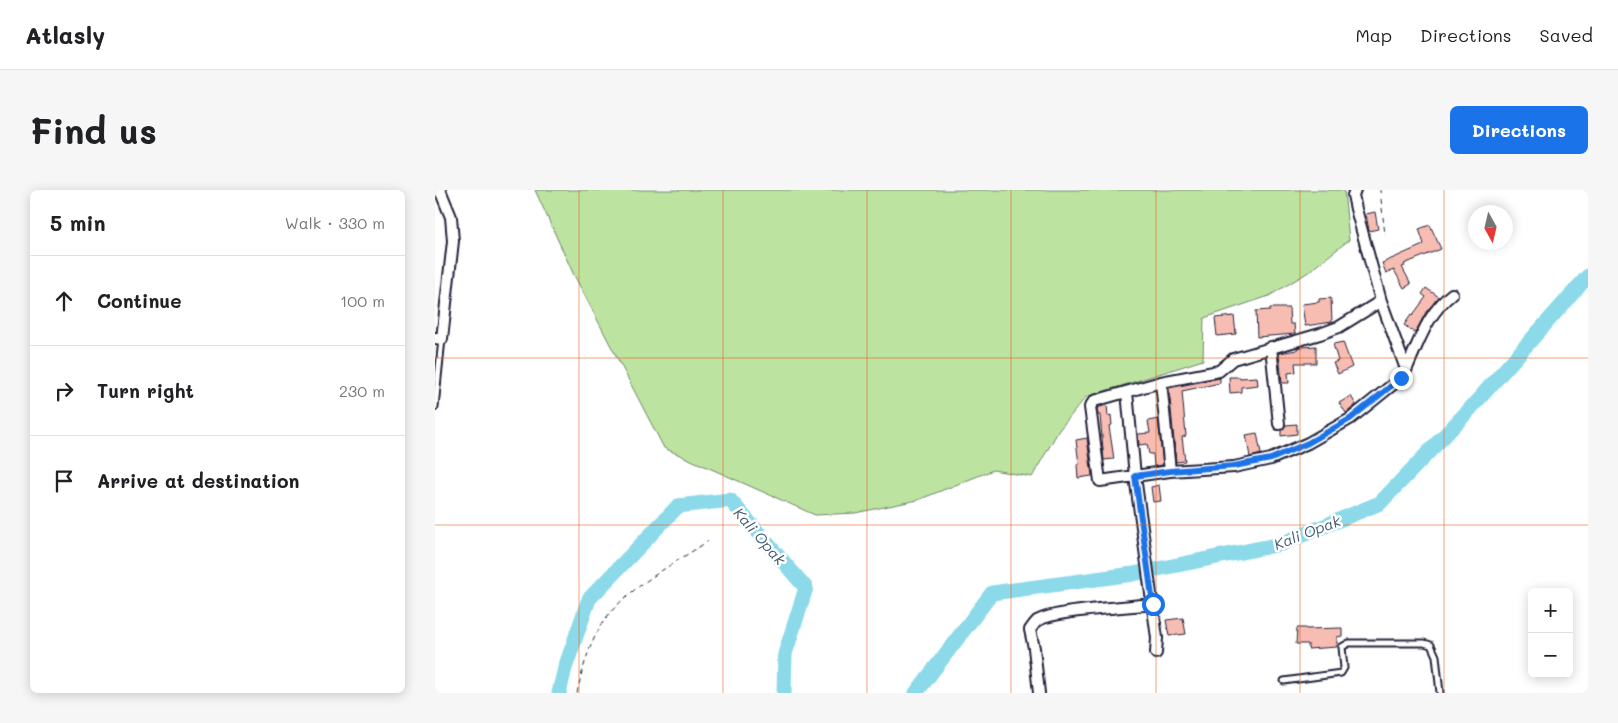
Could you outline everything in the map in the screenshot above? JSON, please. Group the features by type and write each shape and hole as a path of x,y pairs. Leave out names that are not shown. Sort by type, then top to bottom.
{"street":[{"path":"438,338 453,241 451,217 440,190"},
{"path":"1355,190 1353,195 1355,209 1381,302 1406,369"},
{"path":"1381,302 1339,327 1233,359 1219,371 1161,382 1093,401 1090,407 1099,480 1103,482 1170,471 1214,469 1251,464 1271,459 1308,443 1350,419 1401,378 1406,372 1424,328 1435,311 1452,294"},
{"path":"1271,348 1279,424"},
{"path":"1161,382 1170,471"},
{"path":"1127,392 1135,476 1157,638 1156,653"},
{"path":"1039,693 1030,630 1037,621 1051,616 1076,612 1153,604"}],"lane":[{"path":"435,407 438,338"},
{"path":"1284,681 1341,673 1344,668 1342,647 1349,643 1424,643 1431,645 1436,656 1440,693"}],"path":[{"path":"1380,190 1385,236"},
{"path":"577,693 593,640 607,617 631,592 708,541"}],"green space":[{"path":"535,190 1344,190 1349,240 1307,273 1269,296 1204,318 1203,360 1086,397 1059,430 1032,477 993,470 918,500 855,513 815,515 664,448 573,273"}],"building":[{"path":"1375,212 1378,229 1369,231 1366,214"},
{"path":"1430,225 1441,249 1404,264 1405,266 1402,267 1411,284 1404,288 1394,270 1386,273 1382,263 1423,245 1419,229"},
{"path":"1426,288 1439,297 1426,312 1415,333 1404,325 1426,297 1422,294"},
{"path":"1331,298 1332,322 1305,326 1302,304"},
{"path":"1270,308 1289,308 1290,324 1294,324 1295,334 1257,337 1256,311 1270,310"},
{"path":"1234,316 1236,334 1217,336 1215,318"},
{"path":"1343,342 1352,367 1338,374 1333,363 1338,361 1333,344"},
{"path":"1316,346 1316,363 1295,363 1296,372 1288,373 1289,383 1282,383 1279,353 1297,350 1297,348 1301,347"},
{"path":"1229,377 1257,377 1258,385 1241,387 1241,392 1230,393"},
{"path":"1220,378 1220,383 1182,391 1186,436 1182,437 1185,461 1176,462 1169,388"},
{"path":"1351,396 1356,405 1346,413 1339,403"},
{"path":"1107,405 1108,416 1111,415 1112,425 1109,426 1114,459 1104,460 1100,415 1098,415 1097,408"},
{"path":"1158,419 1163,465 1154,466 1153,454 1149,454 1147,444 1139,445 1138,434 1150,433 1148,421"},
{"path":"1297,424 1297,434 1281,436 1281,431 1286,425"},
{"path":"1257,433 1261,454 1250,457 1246,435"},
{"path":"1087,438 1092,476 1078,478 1077,465 1079,465 1076,440"},
{"path":"1159,485 1161,501 1153,502 1151,487"},
{"path":"1183,618 1186,634 1169,636 1166,620"},
{"path":"1297,628 1342,628 1342,636 1337,637 1337,647 1308,649 1308,644 1296,644"}],"waterway":[{"name":"Kali Opak","path":"916,693 992,593 1133,574 1281,544 1380,503 1469,410 1588,276"},
{"name":"Kali Opak","path":"559,693 565,668 589,599 678,506 730,500 806,588 785,654 784,693"}],"route":[{"path":"1153,604 1135,476 1170,471 1214,469 1271,459 1308,443 1350,419 1401,378"}]}
